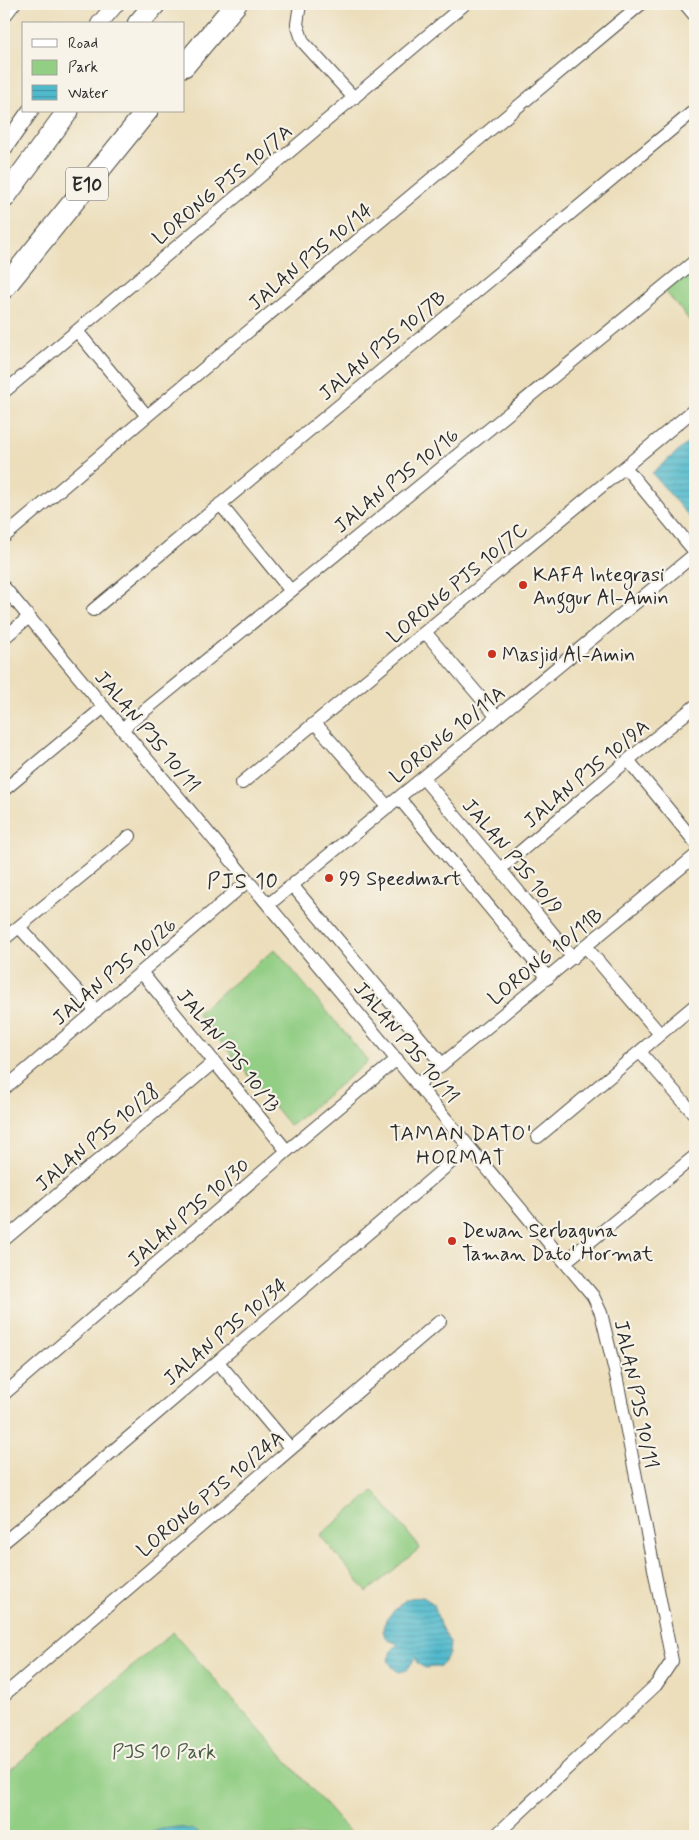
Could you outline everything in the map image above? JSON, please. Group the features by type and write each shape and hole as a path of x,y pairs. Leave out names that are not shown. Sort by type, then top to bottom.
{"highway":[{"path":"140,22 155,4"},
{"path":"156,22 160,4"},
{"path":"185,65 236,4"},
{"path":"185,44 208,37"},
{"path":"4,198 67,112"},
{"name":"E10","path":"4,288 146,112"}],"main road":[{"path":"100,22 113,5"},
{"path":"4,148 29,112"}],"street":[{"path":"4,17 14,4"},
{"path":"300,4 297,24 303,42 354,98"},
{"name":"LORONG PJS 10/7A","path":"4,392 465,4"},
{"name":"JALAN PJS 10/14","path":"4,538 147,416 641,4"},
{"path":"685,4 695,16"},
{"name":"JALAN PJS 10/7B","path":"93,610 695,110"},
{"name":"JALAN PJS 10/16","path":"122,728 695,261"},
{"path":"77,331 147,416"},
{"name":"LORONG PJS 10/7C","path":"242,783 695,409"},
{"path":"625,467 695,553"},
{"path":"220,504 291,591"},
{"name":"LORONG 10/11A","path":"268,905 695,553"},
{"name":"JALAN PJS 10/11","path":"4,587 593,1296 601,1313 617,1380 672,1661 656,1685 495,1836"},
{"path":"4,638 29,617"},
{"path":"425,632 497,717"},
{"name":"JALAN PJS 10/9A","path":"500,869 628,760 695,706"},
{"path":"4,790 104,707"},
{"path":"316,723 388,806"},
{"path":"628,760 695,842"},
{"name":"JALAN PJS 10/9","path":"423,778 573,958"},
{"path":"399,798 548,978"},
{"path":"4,939 130,836"},
{"name":"LORONG 10/11B","path":"417,1084 573,958 695,856"},
{"name":"JALAN PJS 10/26","path":"4,1089 248,881"},
{"path":"292,886 442,1064"},
{"path":"19,926 96,1011"},
{"path":"586,947 660,1034"},
{"name":"JALAN PJS 10/13","path":"141,972 287,1151"},
{"path":"538,1136 695,1005"},
{"path":"640,1052 695,1115"},
{"name":"JALAN PJS 10/30","path":"4,1394 396,1059"},
{"name":"JALAN PJS 10/28","path":"4,1240 214,1062"},
{"name":"JALAN PJS 10/34","path":"4,1542 469,1147"},
{"path":"565,1262 695,1156"},
{"name":"LORONG PJS 10/24A","path":"4,1695 440,1320"},
{"path":"218,1362 291,1449"}],"green space":[{"path":"695,266 695,327 665,291"},
{"path":"275,949 368,1061 290,1126 197,1013"},
{"path":"374,1491 420,1548 367,1592 320,1535"},
{"name":"PJS 10 Park","path":"173,1632 353,1836 4,1836 4,1775"}],"water":[{"path":"695,437 695,524 652,473"},
{"path":"423,1597 434,1604 440,1625 450,1643 449,1654 439,1667 424,1668 417,1663 416,1657 407,1670 399,1672 393,1668 388,1660 391,1651 398,1644 385,1637 383,1627 393,1612 405,1600"},
{"path":"178,1827 193,1830 205,1836 141,1836 162,1829"}],"place":[{"name":"KAFA Integrasi Anggur Al-Amin","path":"523,585"},
{"name":"Masjid Al-Amin","path":"492,654"},
{"name":"99 Speedmart","path":"329,878"},
{"name":"Dewan Serbaguna Taman Dato' Hormat","path":"452,1241"}],"district":[{"name":"PJS 10","path":"243,880"},
{"name":"TAMAN DATO' HORMAT","path":"461,1145"}]}
